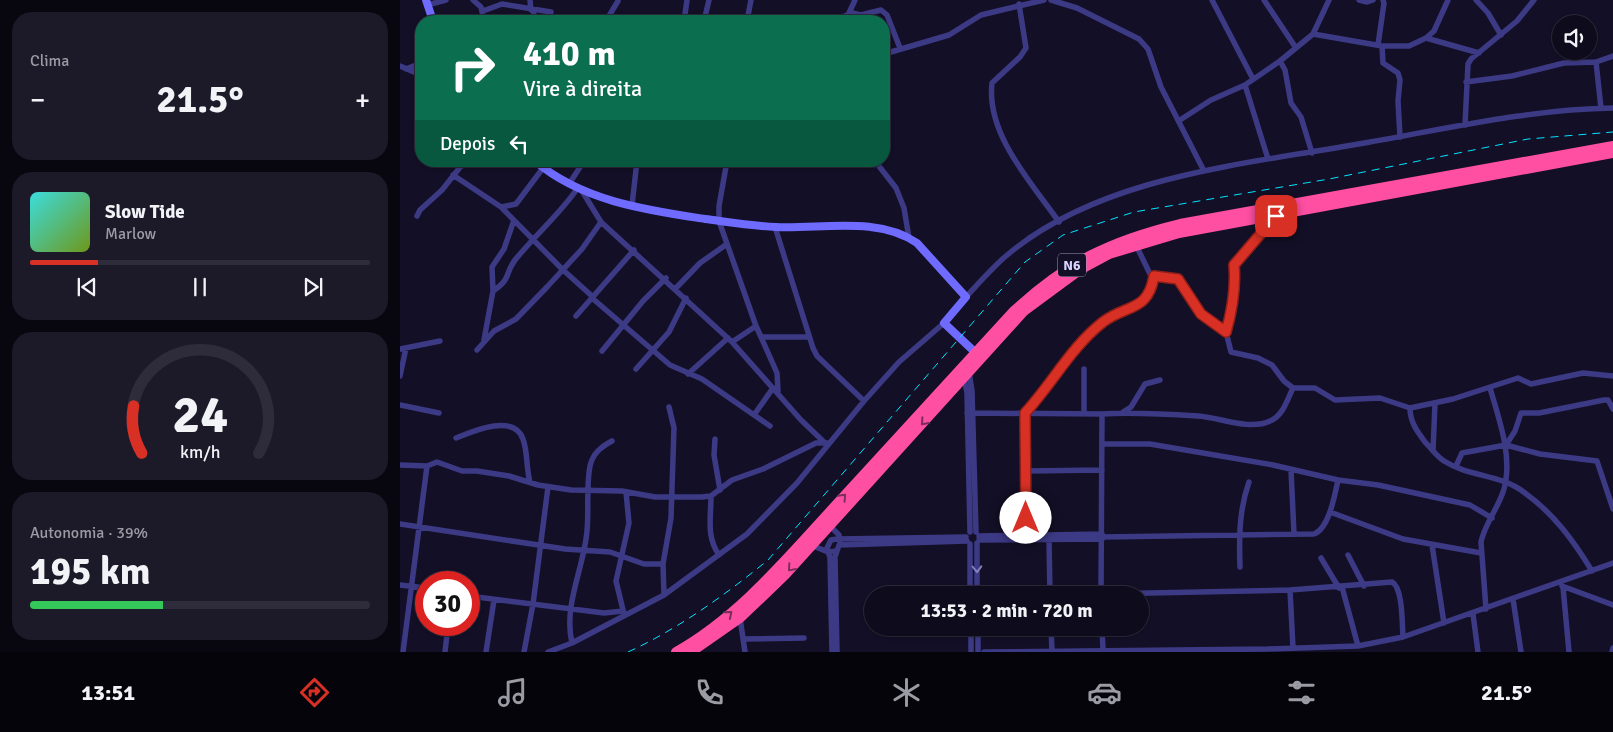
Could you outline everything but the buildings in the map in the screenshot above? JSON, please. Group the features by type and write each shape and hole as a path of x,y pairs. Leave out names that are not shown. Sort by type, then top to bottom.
{"highway":[{"name":"N6","path":"691,652 740,618 785,575 967,375 978,356 1014,311 1055,276 1094,252 1142,234 1180,224 1613,146"},
{"name":"N6","path":"676,652 705,634 772,574 978,356 1024,311 1062,281 1109,254 1179,233 1613,153"}],"street":[{"path":"431,15 427,2 446,0"},
{"path":"473,0 483,11 483,15"},
{"path":"530,0 532,15"},
{"path":"685,15 687,0"},
{"path":"705,15 709,0"},
{"path":"748,15 751,0"},
{"path":"846,15 849,13 855,0"},
{"path":"890,52 949,34 982,14 1019,4 1044,0"},
{"path":"1051,0 1077,8 1139,39 1148,50 1161,87 1180,120 1204,171"},
{"path":"1212,0 1252,79"},
{"path":"1264,0 1296,48"},
{"path":"1180,120 1211,100 1245,86 1252,79 1280,61 1313,34 1329,0"},
{"path":"1359,0 1367,2 1373,0"},
{"path":"1383,0 1380,46 1383,62 1398,73 1400,80 1398,101 1400,137"},
{"path":"1313,34 1380,46 1410,46 1426,38 1440,21 1448,0"},
{"path":"1476,0 1488,13 1501,35"},
{"path":"1465,125 1468,64 1517,21 1534,0"},
{"path":"610,15 618,1"},
{"path":"483,11 502,4 551,12"},
{"path":"1019,4 1026,48 1020,57 992,83 995,122 1017,160 1059,222"},
{"path":"849,13 861,15 884,11 886,15"},
{"path":"890,25 900,48"},
{"path":"1426,38 1479,53"},
{"path":"1466,82 1512,76 1564,63 1596,62 1613,56"},
{"path":"1280,61 1285,70 1291,103 1301,116 1312,153"},
{"path":"1596,62 1601,108"},
{"path":"402,68 415,65"},
{"path":"402,68 415,73"},
{"path":"1245,86 1268,159"},
{"path":"548,652 572,643 624,614 664,595 761,522 827,442 899,362 944,323 966,297 1006,256 1039,232 1121,193 1204,171 1465,125 1561,111 1613,108"},
{"path":"417,216 420,210 442,190 460,167"},
{"path":"569,184 580,167"},
{"path":"632,205 636,167"},
{"path":"726,167 719,206 719,221 756,326 777,372 775,389 754,416"},
{"path":"880,167 896,188 904,208 909,238"},
{"path":"501,207 516,204 543,168 580,190 632,205 719,221 775,227 858,226 884,230 909,238 917,243 966,297"},
{"path":"454,175 501,207 562,269 670,365 709,384 770,426"},
{"path":"580,190 601,222 666,278 730,340 801,420 827,442"},
{"path":"493,291 507,280 514,262 580,190"},
{"path":"1276,216 1234,265 1235,276 1231,313 1226,332 1231,352 1258,358 1272,366 1284,381 1293,388 1315,388 1334,400 1380,398 1410,408 1436,403 1518,378 1531,384 1583,373 1613,376"},
{"path":"484,340 493,291 492,267 504,249 514,220"},
{"path":"477,350 494,331 516,319 582,249 601,222"},
{"path":"775,227 808,337 817,356 864,401"},
{"path":"676,288 700,263 727,244"},
{"path":"1136,245 1146,270 1154,276 1178,279 1201,314 1226,332"},
{"path":"576,316 634,250"},
{"path":"1026,534 1025,413 1047,389 1064,361 1104,322 1132,309 1146,299 1152,289 1154,276"},
{"path":"602,351 622,324 666,278"},
{"path":"636,369 669,332 686,298"},
{"path":"944,323 978,356"},
{"path":"688,374 730,340 756,326"},
{"path":"761,337 808,337"},
{"path":"400,376 403,348 440,341"},
{"path":"1084,369 1084,413"},
{"path":"967,375 976,586"},
{"path":"1123,412 1132,407 1145,384 1160,380"},
{"path":"970,413 1102,414 1123,412 1198,416 1234,422 1267,423 1282,412 1293,388"},
{"path":"1486,609 1481,554 1483,533 1492,518 1506,481 1505,445 1490,388"},
{"path":"1505,445 1515,431 1521,413 1539,413 1604,400 1608,400 1613,409"},
{"path":"1433,451 1436,403"},
{"path":"400,405 439,413"},
{"path":"664,595 663,564 671,518 674,428 669,407"},
{"path":"1410,408 1416,430 1442,460 1506,481 1525,492 1553,517 1570,536 1592,571"},
{"path":"1101,586 1102,414"},
{"path":"456,438 492,427 508,425 514,428 523,438 530,482"},
{"path":"715,439 714,455 720,490"},
{"path":"572,643 570,628 572,608 585,550 590,466 597,451 612,441"},
{"path":"400,465 427,466 437,462 462,471 477,471 509,476 548,487 626,492 655,497 711,496 736,478 763,470 827,442"},
{"path":"1102,444 1150,444 1338,480 1378,485 1470,505 1492,518"},
{"path":"1456,466 1462,453 1505,445 1540,454 1597,461 1613,509"},
{"path":"403,652 427,466"},
{"path":"1026,471 1102,470"},
{"path":"1291,470 1294,534"},
{"path":"973,538 1049,540 1102,537 1317,533 1330,512 1338,480"},
{"path":"1240,567 1239,535 1242,504 1249,482"},
{"path":"524,652 533,604 548,487"},
{"path":"624,614 616,582 624,556 629,523 626,492"},
{"path":"711,496 709,533 719,555"},
{"path":"1330,512 1403,539 1481,554"},
{"path":"400,524 482,534 541,545 610,552 644,564 663,564"},
{"path":"829,526 840,542"},
{"path":"832,652 828,552 828,543 831,540 840,542 973,538 1026,534 1102,537"},
{"path":"970,586 973,538"},
{"path":"1049,540 1050,586"},
{"path":"837,652 836,551 840,542"},
{"path":"811,545 828,552 836,551"},
{"path":"1432,545 1444,623"},
{"path":"1348,555 1364,586"},
{"path":"1321,558 1340,588 1358,646"},
{"path":"984,652 1102,650 1268,651 1293,648 1358,646 1403,636 1473,614 1513,599 1561,585 1613,563"},
{"path":"1149,594 1340,588 1394,582 1400,599 1403,636"},
{"path":"400,585 413,586"},
{"path":"1561,585 1613,605"},
{"path":"1561,585 1569,652"},
{"path":"1290,590 1293,648"},
{"path":"480,598 624,614"},
{"path":"1513,599 1521,652"},
{"path":"486,652 494,600"},
{"path":"1473,614 1478,652"},
{"path":"740,618 745,652"},
{"path":"445,652 447,636"},
{"path":"971,636 974,652"},
{"path":"974,652 977,636"},
{"path":"1051,636 1052,651"},
{"path":"1102,636 1102,650"},
{"path":"744,639 804,638"}],"railway":[{"path":"628,652 665,633 701,610 768,560 1025,262 1063,235 1134,212 1329,179 1528,139 1613,132"}],"route":[{"path":"1026,518 1025,413 1047,389 1059,367 1104,322 1132,309 1146,299 1152,289 1154,276 1178,279 1201,314 1226,332 1231,313 1235,276 1234,265 1276,216"}]}
